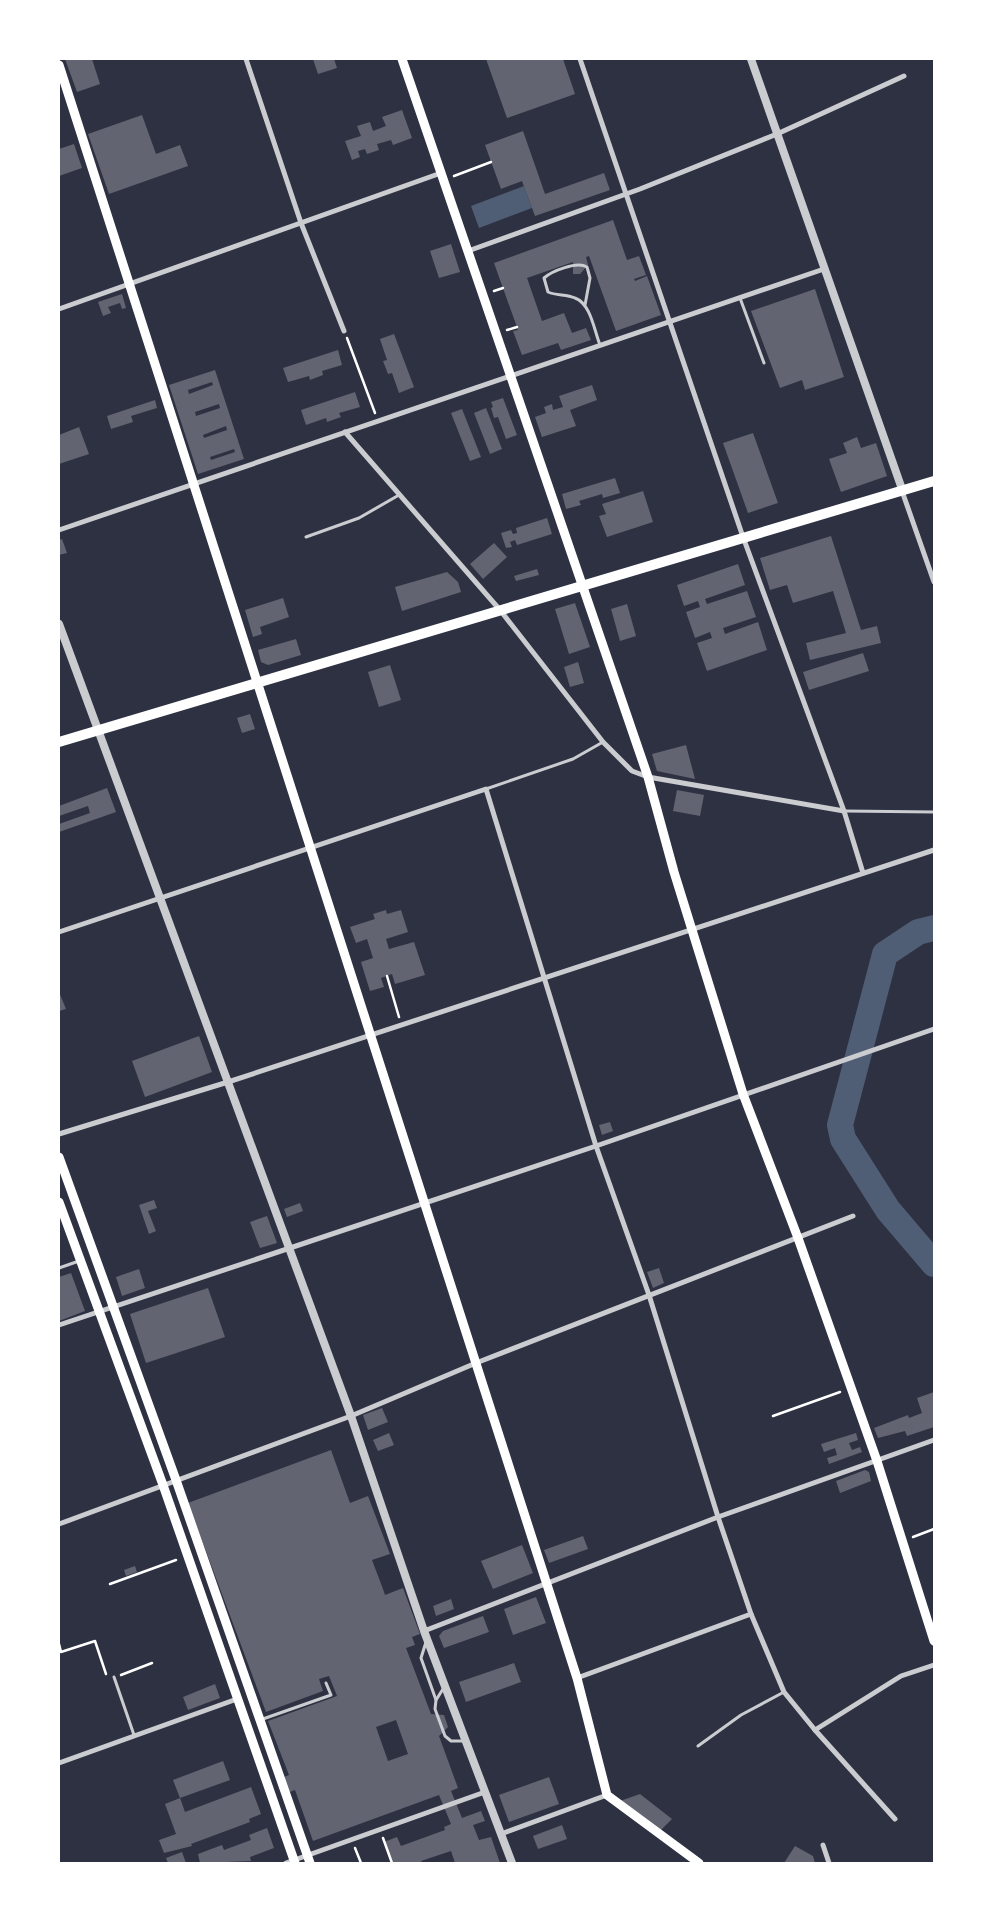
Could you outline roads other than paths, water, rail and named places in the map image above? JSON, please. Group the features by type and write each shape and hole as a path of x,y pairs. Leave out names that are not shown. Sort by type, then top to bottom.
{"main road":[{"path":"402,59 648,778 674,872 743,1094 798,1238 877,1461 934,1641"},
{"path":"59,65 578,1678 607,1795 699,1863"},
{"path":"59,742 934,481"},
{"path":"59,1157 176,1480 308,1859"},
{"path":"59,1202 162,1485 292,1862"}],"street":[{"path":"246,59 301,223 344,331"},
{"path":"580,59 743,537 844,812 863,873"},
{"path":"751,59 934,582"},
{"path":"468,251 626,195 777,134 904,76"},
{"path":"59,309 301,223 442,176"},
{"path":"59,530 824,269"},
{"path":"345,432 500,610 603,742 632,771 648,778 844,812"},
{"path":"59,624 351,1416 426,1635 512,1863"},
{"path":"59,932 486,789 596,1146 649,1295 718,1517 751,1614 784,1692 815,1730 895,1819"},
{"path":"59,1134 228,1082 934,850"},
{"path":"59,1325 424,1201 596,1146 934,1029"},
{"path":"59,1524 351,1416 476,1363 853,1216"},
{"path":"426,1635 547,1583 718,1517 934,1440"},
{"path":"578,1678 751,1614"},
{"path":"815,1730 901,1676 934,1665"},
{"path":"59,1763 237,1699"},
{"path":"292,1862 308,1859 352,1839 485,1792"},
{"path":"501,1834 607,1795"},
{"path":"824,1845 829,1863"}],"lane":[{"path":"585,305 572,297 555,295 548,292 544,278 578,264 587,267 590,278 585,305 601,346"},
{"path":"740,298 764,363"},
{"path":"306,537 359,518 399,495"},
{"path":"486,789 573,759 603,742"},
{"path":"844,812 934,812"},
{"path":"59,1268 80,1260"},
{"path":"426,1635 421,1658 436,1700 435,1709 445,1736 451,1741 466,1741"},
{"path":"114,1677 134,1736"},
{"path":"260,1720 330,1695 326,1683"},
{"path":"436,1700 445,1686"},
{"path":"698,1746 741,1715 784,1692"}],"water":[{"path":"524,186 532,208 479,228 471,206"}],"waterway":[{"path":"934,928 918,932 885,954 840,1125 843,1139 888,1210 934,1264"}]}
